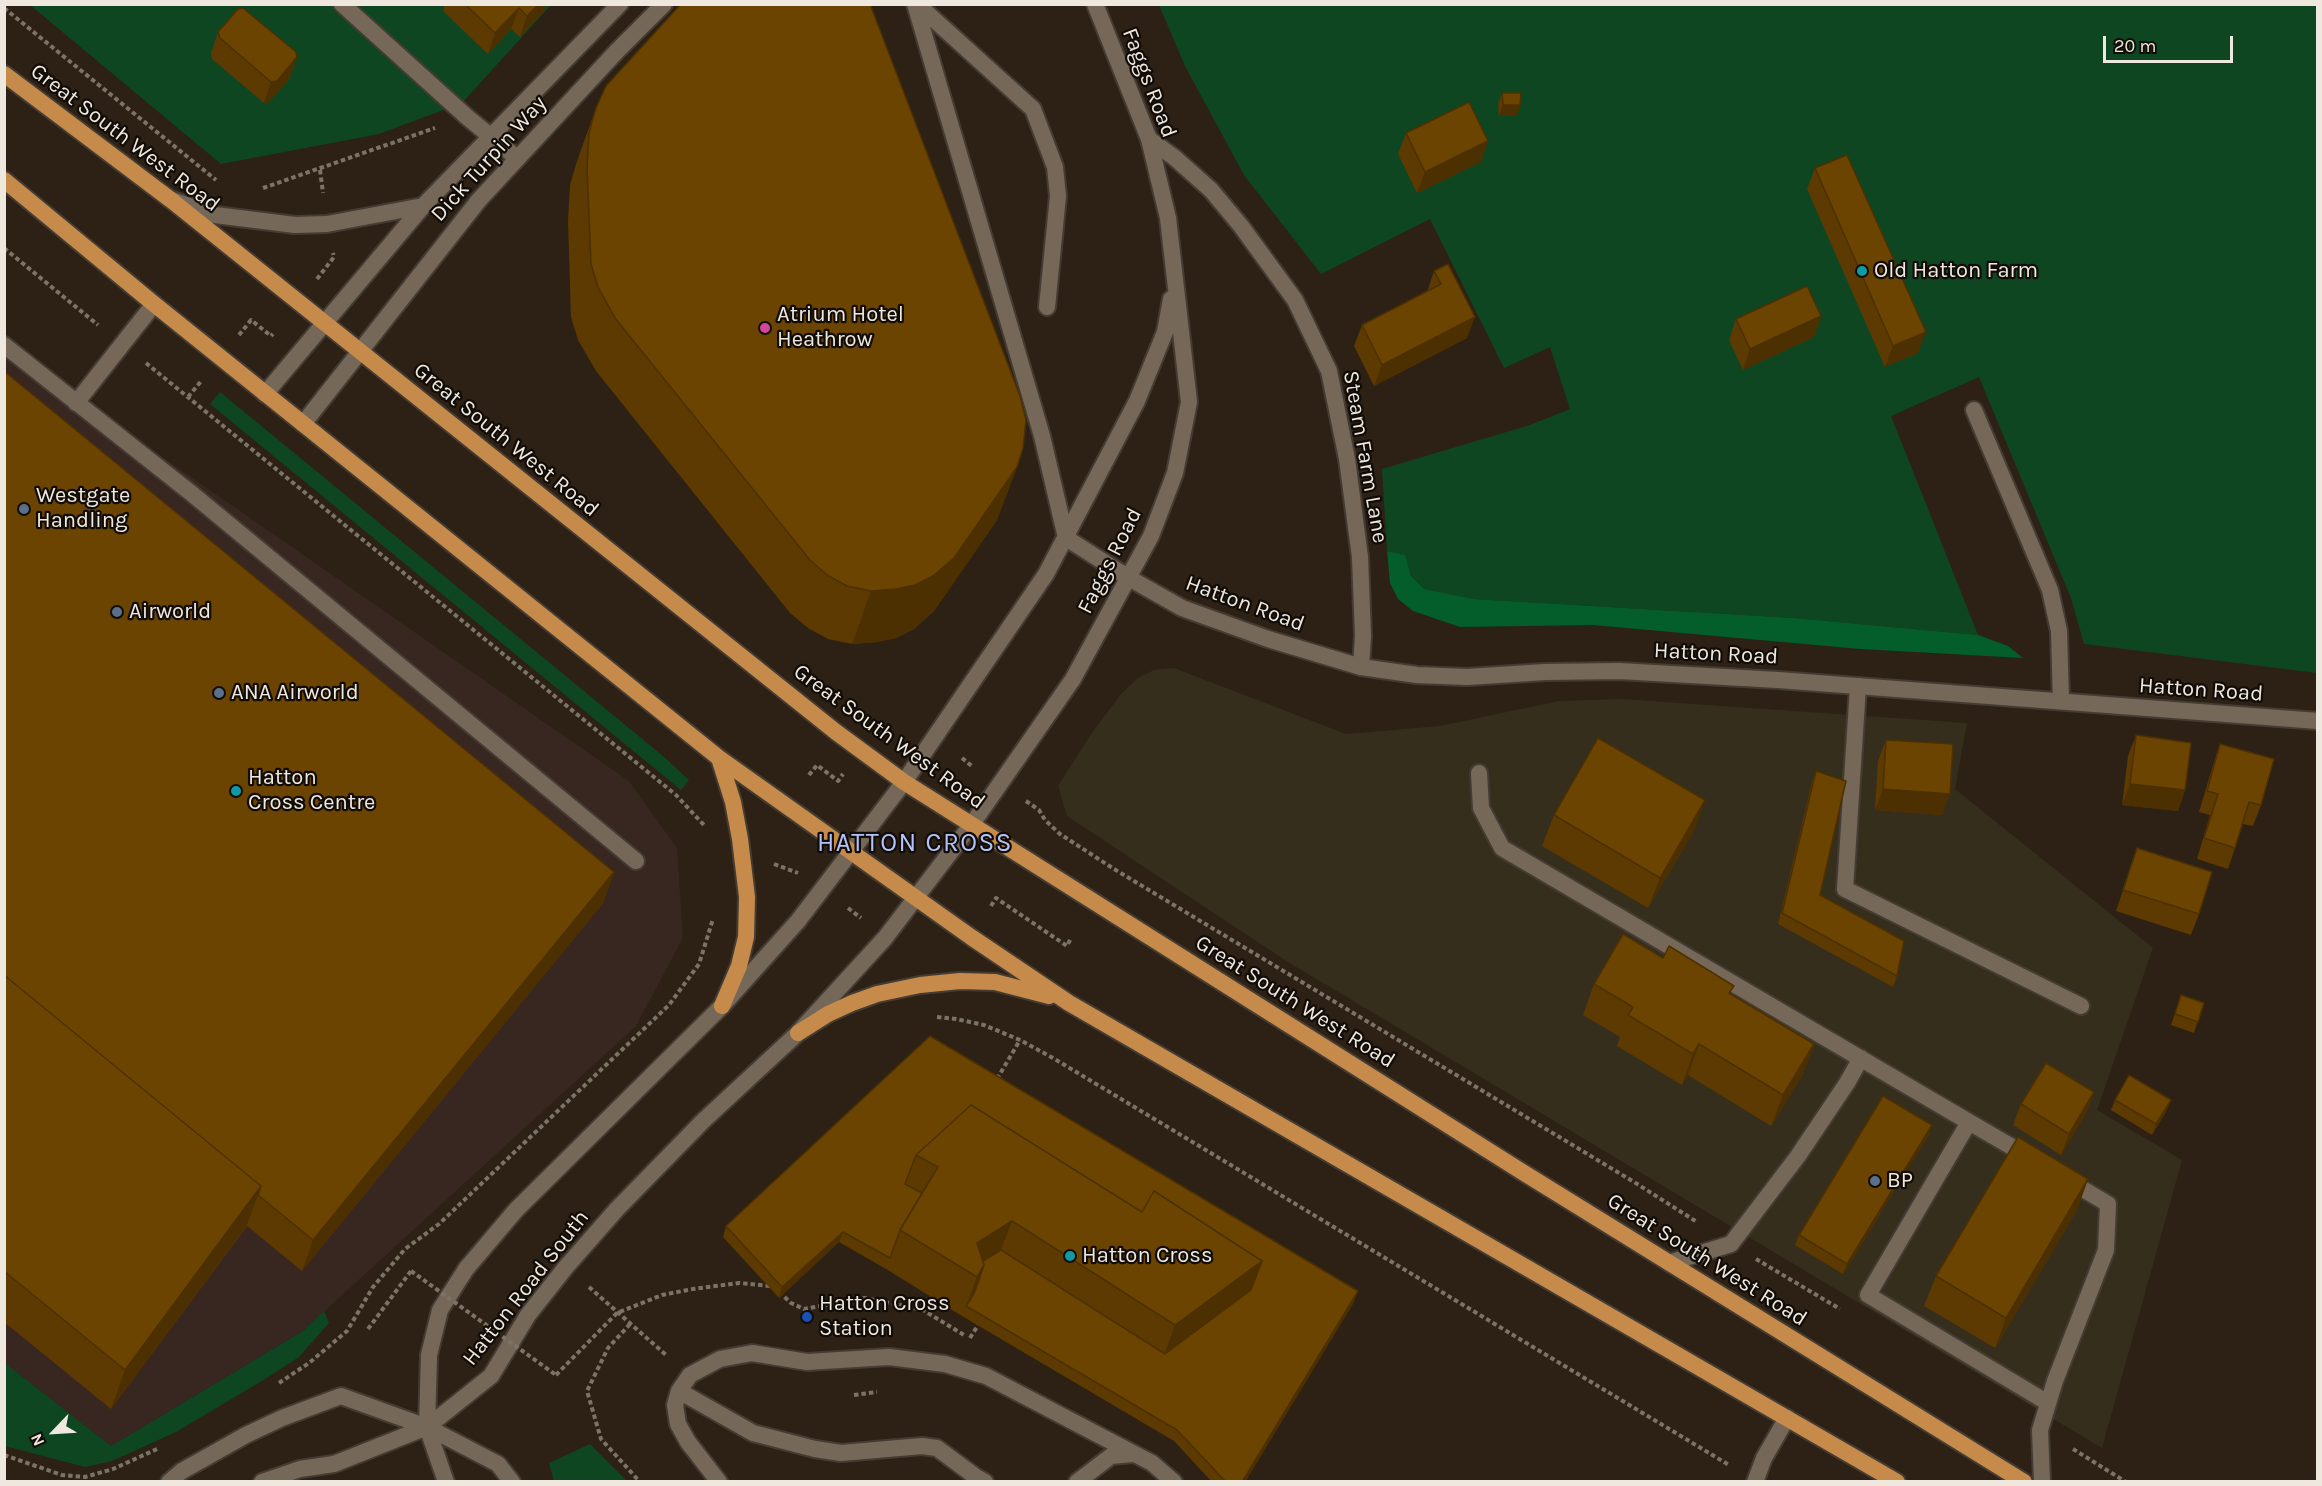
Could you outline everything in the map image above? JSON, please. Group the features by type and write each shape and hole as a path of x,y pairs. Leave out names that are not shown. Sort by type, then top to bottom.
{"highway":[{"name":"Great South West Road","path":"4,74 171,200 836,732 904,782 1669,1263 2024,1482"},
{"path":"4,180 265,394 719,758 916,899 1069,1003 1897,1482"},
{"path":"719,758 739,830 747,897 746,937 739,966 722,1006"},
{"path":"798,1033 828,1014 877,994 941,983 995,982 1031,990 1069,1003"}],"street":[{"path":"342,4 491,138 517,158"},
{"name":"Dick Turpin Way","path":"324,323 423,206 620,4"},
{"name":"Dick Turpin Way","path":"303,424 479,200 664,4"},
{"path":"916,4 1033,109 1055,167 1058,196 1047,307"},
{"path":"916,4 1042,436 1066,538"},
{"name":"Faggs Road","path":"916,899 972,824 1073,679 1129,578 1151,536 1175,473 1190,402 1174,285 1168,218 1149,139 1095,4"},
{"name":"Steam Farm Lane","path":"1149,139 1175,158 1211,190 1241,226 1295,300 1329,371 1347,459 1360,557 1364,636 1361,667"},
{"path":"171,200 215,215 295,225 327,224 423,206"},
{"name":"Faggs Road","path":"904,782 1026,606 1066,538 1141,393 1165,332 1174,285"},
{"path":"76,403 154,304"},
{"path":"265,394 324,323"},
{"path":"4,345 191,493 636,861"},
{"path":"1974,410 2050,590 2059,632 2061,701"},
{"name":"Hatton Road","path":"1066,538 1182,608 1268,639 1361,667 1417,675 1467,677 1545,672 1618,671 1858,686 2318,721"},
{"path":"1858,686 1845,889 2081,1006"},
{"path":"1479,773 1481,808 1502,848 2108,1204 2106,1251 2048,1403 2040,1430 2042,1482"},
{"name":"Hatton Road South","path":"427,1427 431,1344 440,1311 466,1269 516,1210 722,1006 822,891 904,782"},
{"name":"Hatton Road South","path":"427,1427 491,1376 528,1315 617,1209 703,1121 798,1033 885,938 916,899"},
{"path":"1669,1263 1731,1244 1798,1156 1861,1058"},
{"path":"1969,1122 1868,1295 2048,1403"},
{"path":"719,1482 688,1442 678,1424 675,1405 679,1391 690,1375 720,1359 752,1353 807,1362 889,1357 945,1364 986,1376 1133,1454 1168,1478"},
{"path":"679,1391 753,1433 815,1449 841,1453 922,1446 937,1448 985,1482"},
{"path":"169,1482 182,1471 246,1436 282,1418 341,1396 427,1427 498,1464 512,1482"},
{"path":"1755,1482 1764,1458 1787,1418"},
{"path":"262,1482 300,1469 334,1464 427,1427"},
{"path":"427,1427 446,1482"},
{"path":"1077,1482 1111,1456 1133,1454"}],"path":[{"path":"4,8 214,179 224,184"},
{"path":"256,189 320,170 324,199"},
{"path":"4,248 93,320"},
{"path":"318,278 334,257 333,249"},
{"path":"244,329 251,320 271,336 277,328"},
{"path":"143,361 676,795 698,816 707,830"},
{"path":"188,397 204,378"},
{"path":"962,758 975,769"},
{"path":"810,775 817,765 838,781 844,772"},
{"name":"Great South West Road","path":"1026,801 1039,810 1045,820 1060,834 1114,869 1624,1176 1841,1310"},
{"path":"774,864 775,854"},
{"path":"763,867 774,864 800,873"},
{"path":"991,906 996,898 1067,946 1071,938"},
{"path":"847,907 859,917"},
{"path":"270,1390 309,1364 347,1330 373,1287 405,1249 439,1224 669,1005 699,964 715,914"},
{"path":"936,1017 957,1018 984,1025 1020,1040 1153,1117 1721,1460"},
{"path":"996,1081 1020,1040"},
{"path":"368,1329 411,1270 556,1375 617,1313 690,1375"},
{"path":"923,1310 931,1298"},
{"path":"630,1324 608,1348 587,1390 601,1439 640,1482"},
{"path":"2040,1430 2126,1482"},
{"path":"4,1455 62,1475 85,1477 113,1469 167,1444"}],"shaded area":[{"name":"Hatton Cross Centre","path":"4,347 629,781 677,848 683,938 636,1026 303,1331 111,1446 5,1363"},
{"path":"1174,668 1346,734 1440,726 1559,701 1621,699 1967,723 1955,789 2153,948 2097,1110 2182,1160 2102,1448 1288,962 1067,816 1058,786 1091,734 1121,694 1138,678 1154,670"}],"green space":[{"path":"30,5 551,5 462,103 379,134 221,164"},
{"path":"1159,5 2317,5 2317,673 2084,644 2071,598 1979,377 1891,416 1978,635 1794,618 1474,599 1424,589 1411,576 1405,556 1387,551 1382,469 1530,425 1570,409 1550,347 1504,368 1430,219 1321,274 1244,175 1185,66"},
{"path":"220,392 663,756 689,780 681,790 210,404"},
{"path":"1387,551 1405,555 1411,576 1424,589 1474,599 1794,618 1978,635 2008,646 2023,658 1860,649 1593,625 1460,627 1413,611 1398,599 1390,583"},
{"path":"324,1311 329,1323 299,1357 176,1432 112,1461 85,1467 5,1446 5,1363 111,1446 303,1331"},
{"path":"590,1444 627,1481 554,1481 549,1463"}],"building":[{"path":"465,4 539,4 527,16 519,8 495,33"},
{"name":"Atrium Hotel Heathrow","path":"681,4 870,4 1020,396 1026,420 1023,448 1017,467 954,558 933,576 915,585 871,591 847,586 827,575 810,560 615,318 598,287 591,264 587,168 589,133 596,108 606,86"},
{"path":"243,8 296,52 297,57 277,81 271,82 220,38 218,32 238,9"},
{"path":"1502,93 1521,93 1520,105 1503,105"},
{"path":"1469,102 1488,141 1425,172 1406,133"},
{"path":"1847,155 1926,332 1893,346 1815,168"},
{"path":"1448,264 1475,317 1382,365 1362,325 1441,284 1434,271"},
{"path":"1807,286 1821,316 1750,349 1736,319"},
{"name":"Hatton Cross Centre","path":"4,371 614,872 313,1240 258,1195 261,1186 4,975"},
{"path":"2136,735 2191,743 2185,790 2130,784"},
{"path":"1598,738 1705,800 1660,878 1554,815"},
{"path":"1886,740 1953,744 1950,794 1883,789"},
{"path":"2220,744 2274,759 2261,805 2249,802 2235,848 2204,838 2218,794 2207,791"},
{"path":"1816,771 1846,781 1820,895 1904,941 1897,976 1782,913"},
{"path":"2137,848 2212,872 2199,914 2123,890"},
{"path":"1623,934 1663,958 1669,946 1734,986 1729,993 1814,1044 1783,1095 1699,1044 1693,1054 1628,1015 1633,1007 1594,984"},
{"path":"4,975 261,1186 125,1370 4,1271"},
{"path":"2181,995 2204,1003 2198,1022 2175,1014"},
{"path":"930,1036 1358,1291 1242,1482 1226,1482 1177,1430 966,1306 974,1294 984,1265 983,1261 1001,1250 1165,1354 1251,1290 1262,1261 1154,1191 1142,1212 971,1105 916,1155 905,1184 922,1193 900,1230 890,1258 843,1232 782,1287 726,1226"},
{"path":"2046,1063 2094,1092 2069,1134 2021,1104"},
{"path":"2129,1075 2171,1100 2156,1124 2115,1100"},
{"path":"1883,1096 1932,1125 1847,1264 1799,1235"},
{"path":"971,1105 1142,1212 1154,1191 1262,1261 1175,1325 1012,1221 977,1243 984,1265 977,1277 900,1230 938,1167 916,1155"},
{"path":"2018,1137 2088,1179 2006,1318 1936,1276"}],"place":[{"name":"Old Hatton Farm","path":"1862,271"},
{"name":"Atrium Hotel Heathrow","path":"765,328"},
{"name":"Westgate Handling","path":"24,509"},
{"name":"Airworld","path":"117,612"},
{"name":"ANA Airworld","path":"219,693"},
{"name":"Hatton Cross Centre","path":"236,791"},
{"name":"BP","path":"1875,1181"},
{"name":"Hatton Cross","path":"1070,1256"},
{"name":"Hatton Cross Station","path":"807,1317"}],"district":[{"name":"HATTON CROSS","path":"915,844"}]}
